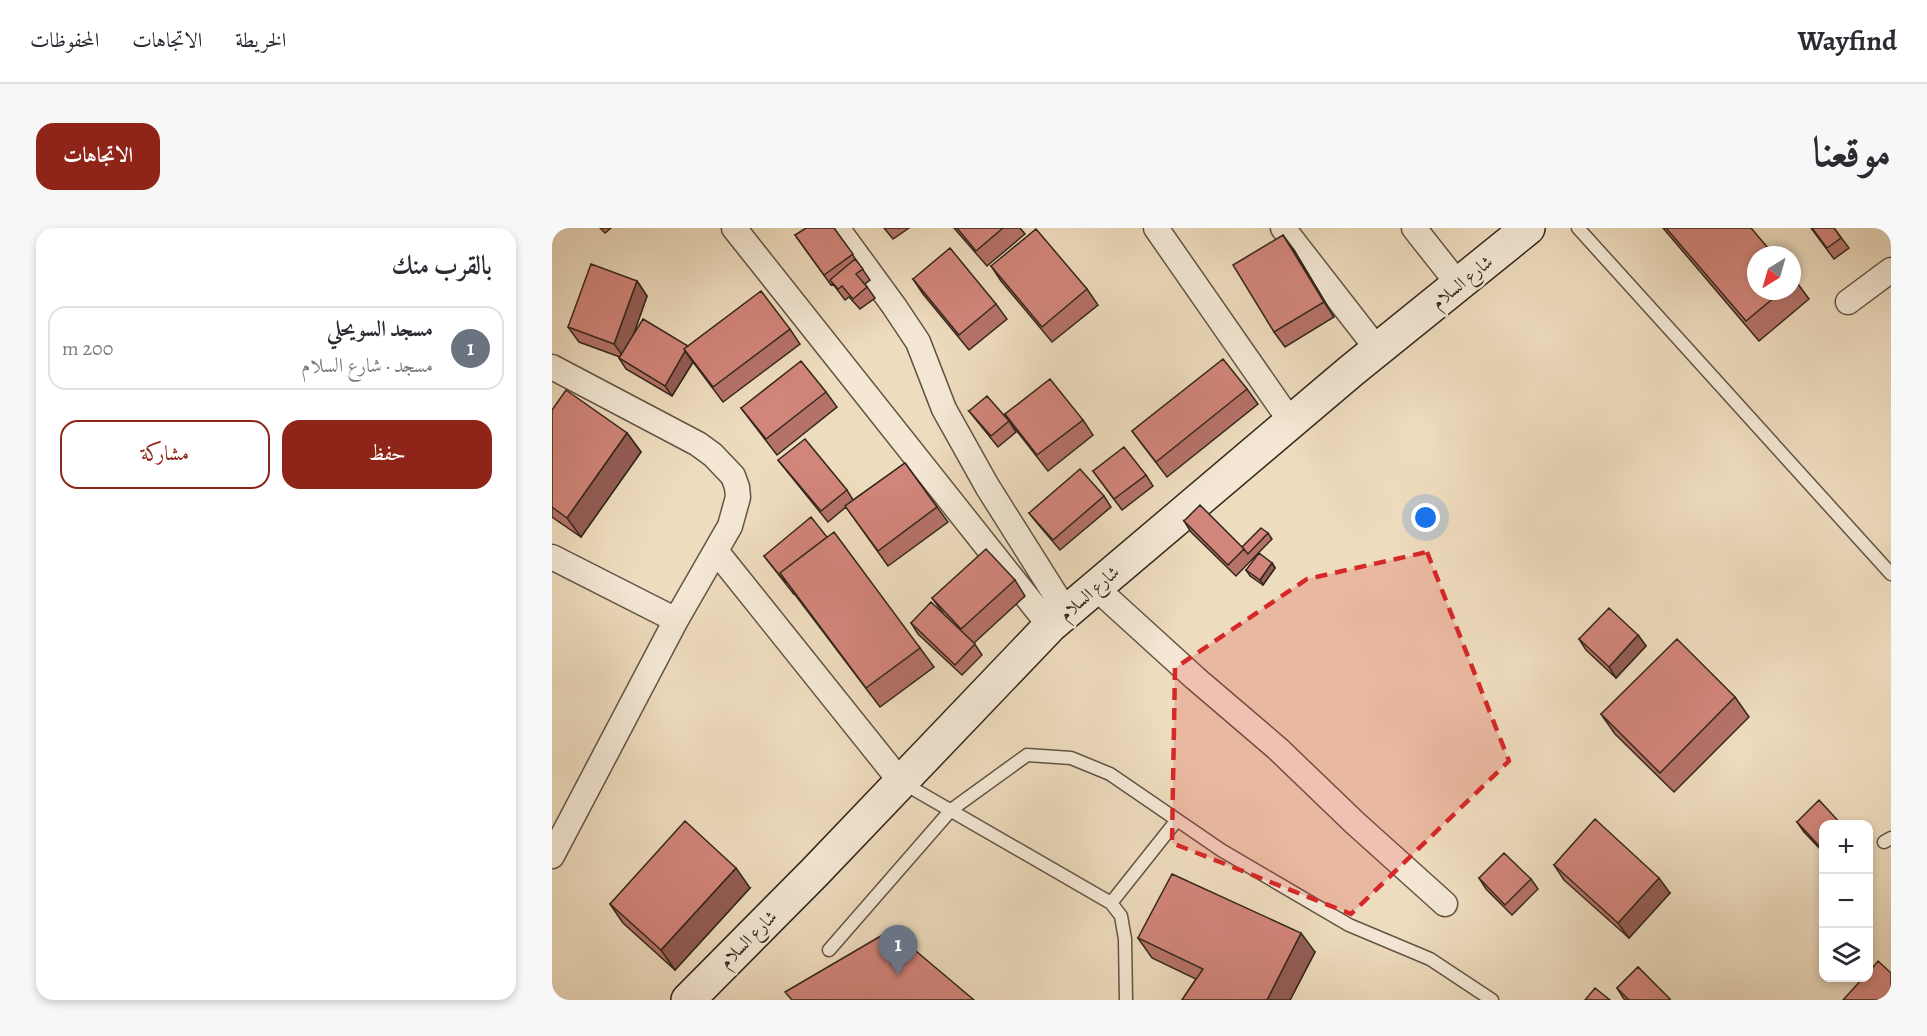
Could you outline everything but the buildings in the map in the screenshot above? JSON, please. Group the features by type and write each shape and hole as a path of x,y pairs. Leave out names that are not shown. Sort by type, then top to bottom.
{"main road":[{"name":"شارع السلام","path":"688,1000 1059,620 1291,422 1528,228"}],"street":[{"path":"734,228 1059,620"},
{"path":"837,228 918,342 944,409 1059,620"},
{"path":"1156,228 1291,422"},
{"path":"1283,228 1378,350"},
{"path":"1414,228 1459,285"},
{"path":"1848,302 1891,270"},
{"path":"552,367 698,444 726,467 733,476 738,497 730,526 676,620 552,856"},
{"path":"716,551 901,782"},
{"path":"552,557 676,620"},
{"path":"1095,587 1195,678 1278,749 1355,824 1445,904"}],"lane":[{"path":"1578,228 1891,574"},
{"path":"829,950 951,810 1026,755 1071,758 1110,774 1221,850 1349,925 1430,959 1492,1000"},
{"path":"901,782 1111,903 1121,916 1125,939 1126,1000"},
{"path":"1111,903 1177,820"}],"highlighted area":[{"path":"1427,552 1509,761 1351,914 1172,843 1175,668 1307,579"}],"place":[{"name":"مسجد السويحلي","path":"898,975"}]}
